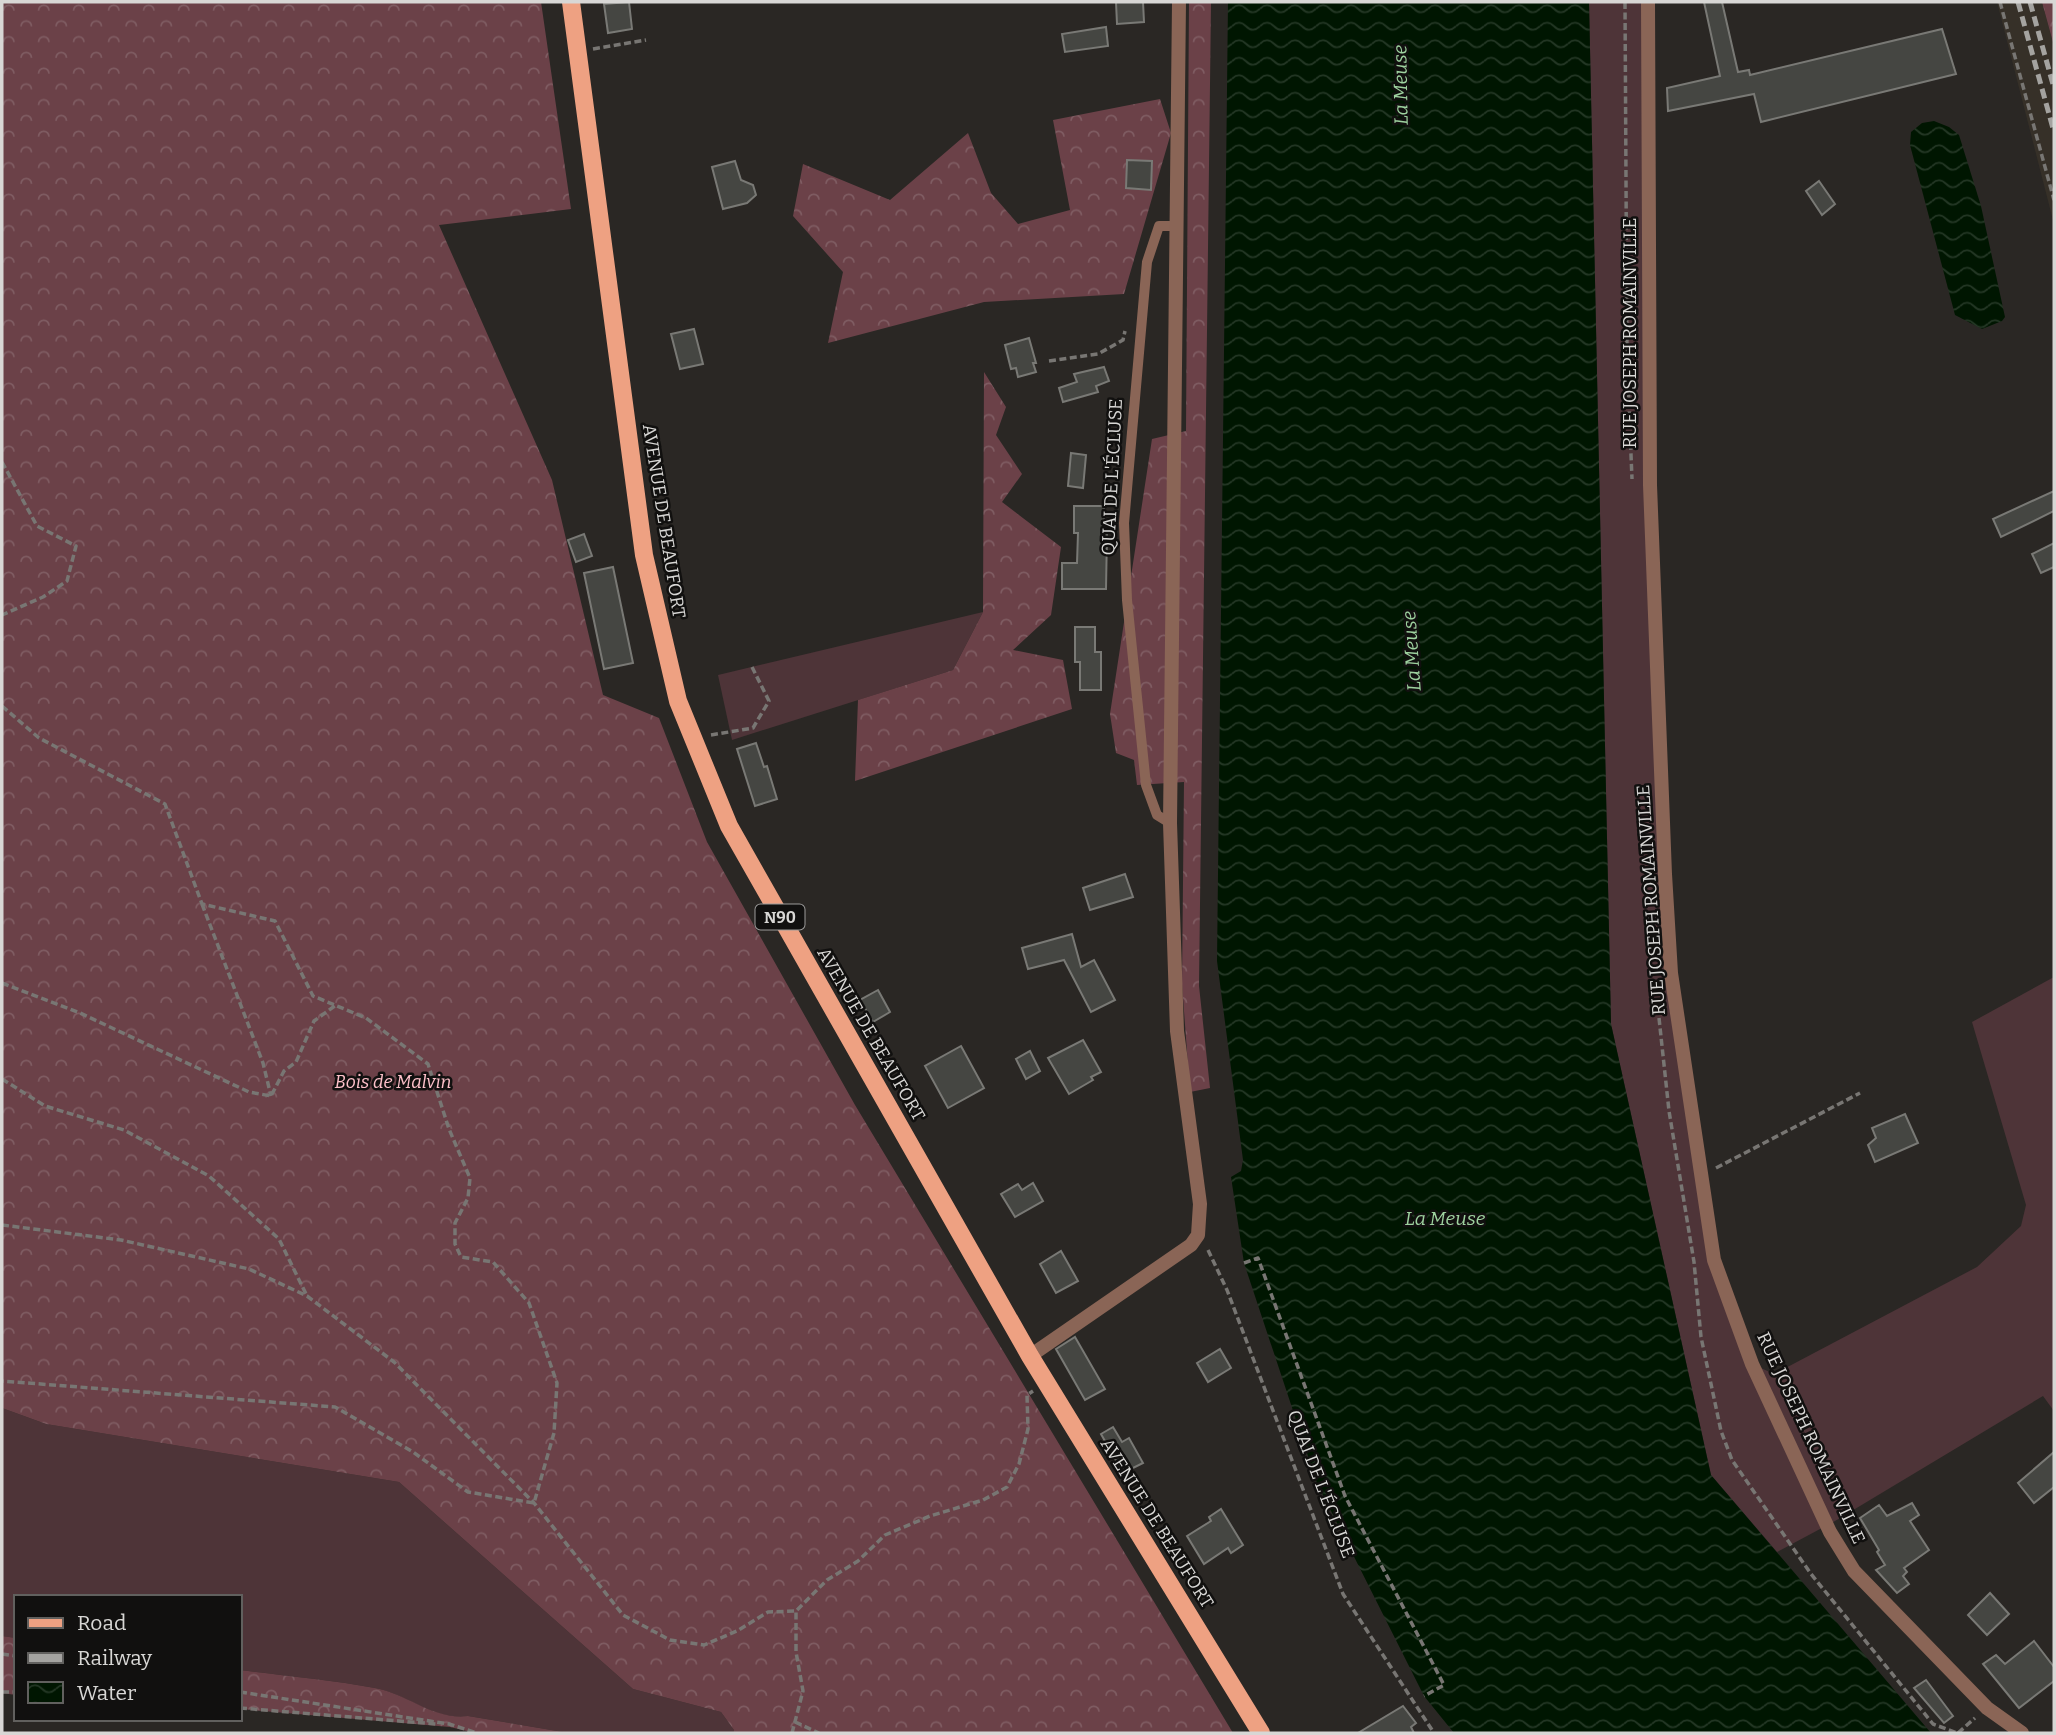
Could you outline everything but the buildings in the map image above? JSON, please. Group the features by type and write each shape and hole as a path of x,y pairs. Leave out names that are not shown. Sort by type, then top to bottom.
{"main road":[{"name":"AVENUE DE BEAUFORT","path":"571,2 644,555 678,701 692,738 729,826 1030,1356 1261,1733"}],"street":[{"path":"1030,1356 1191,1245 1198,1236 1200,1204 1177,1031 1170,822 1179,2"},
{"name":"RUE JOSEPH ROMAINVILLE","path":"1648,2 1650,485 1665,874 1671,973 1714,1260 1752,1364 1830,1532 1854,1571 1987,1708 2022,1733"}],"lane":[{"name":"QUAI DE L'ÉCLUSE","path":"1170,822 1157,815 1146,785 1127,600 1124,523 1147,262 1160,226 1177,226"}],"path":[{"path":"1625,2 1627,357 1632,480"},
{"path":"2000,2 2054,200"},
{"path":"577,52 646,40"},
{"path":"1049,361 1098,354 1123,340 1126,327"},
{"path":"2,462 37,526 76,546 67,581 43,597 2,615"},
{"path":"692,738 753,728 769,701 752,667"},
{"path":"2,706 39,738 165,804 263,1063 271,1096"},
{"path":"202,904 275,921 313,996 366,1018 428,1065 449,1129 470,1178 468,1198 455,1223 455,1244 461,1258 493,1262 529,1303 557,1383 554,1433 534,1503"},
{"path":"1649,917 1651,944"},
{"path":"2,983 80,1013 249,1092 271,1096"},
{"path":"271,1096 284,1071 296,1062 314,1021 336,1006"},
{"path":"1659,1014 1669,1111 1694,1262 1701,1337 1724,1441 1732,1460 1811,1574 1933,1724 1957,1733 1987,1708"},
{"path":"2,1079 45,1106 124,1130 209,1176 279,1240 307,1296"},
{"path":"1700,1176 1860,1093"},
{"path":"2,1225 121,1240 249,1269 307,1296 394,1362 534,1503 623,1615 670,1640 704,1645 737,1631 768,1612 796,1611 827,1580 858,1561 886,1535 930,1516 984,1500 1007,1487 1019,1464 1028,1429 1027,1395 1046,1382"},
{"name":"QUAI DE L'ÉCLUSE","path":"1198,1236 1210,1253 1227,1290 1343,1594 1434,1733"},
{"path":"1244,1263 1258,1258 1345,1496 1444,1685 1424,1696"},
{"path":"2,1381 334,1407 413,1452 468,1492 534,1503"},
{"path":"792,1733 803,1691 796,1651 796,1611"},
{"path":"242,1692 449,1724 477,1733"},
{"path":"242,1708 449,1724"},
{"path":"419,1720 424,1724"},
{"path":"795,1722 818,1733"}],"shaded area":[{"path":"1589,2 1648,2 1647,95 1665,874 1714,1260 1752,1364 1774,1374 1977,1267 2021,1226 2026,1205 1972,1022 2054,977 2054,1411 2043,1396 1835,1521 1777,1552 1711,1475 1611,1024"},
{"path":"1997,2 2042,2 2054,46 2054,224"},
{"path":"983,612 953,670 732,740 718,675"},
{"path":"2,1408 46,1424 399,1482 633,1689 721,1712 734,1730 733,1733 569,1733 468,1716 444,1715 375,1688 242,1670 242,1595 14,1595 14,1638 2,1636"}],"green space":[{"name":"Bois de Malvin","path":"2,2 541,2 571,209 439,225 552,480 603,695 659,718 707,842 855,1105 1233,1733 733,1733 734,1730 721,1712 633,1689 399,1482 46,1424 2,1408"},
{"path":"1189,2 1211,2 1199,986 1210,1088 1190,1092 1182,984 1184,782 1137,785 1134,760 1116,753 1110,714 1152,439 1186,431"},
{"path":"2042,2 2054,2 2054,46"},
{"path":"1160,99 1171,133 1124,294 984,302 828,343 843,272 793,216 803,164 890,200 968,133 991,193 1018,224 1070,210 1053,120"},
{"path":"984,372 1006,407 996,435 1022,474 1002,502 1061,547 1051,615 1013,650 1063,660 1072,709 855,781 858,700 953,670 983,612"},
{"path":"2,1636 14,1638 14,1695 2,1693"},
{"path":"242,1670 375,1688 443,1714 569,1733 475,1733 450,1727 242,1709"}],"water":[{"name":"La Meuse","path":"1228,2 1589,2 1611,1024 1711,1475 1931,1733 1454,1733 1424,1696 1317,1483 1244,1263 1231,1177 1241,1171 1243,1160 1217,961"},
{"path":"1934,121 1959,135 1981,206 2005,317 2002,321 1982,329 1955,315 1910,145 1911,132 1922,123"}],"railway":[{"path":"2018,2 2054,132"},
{"path":"2030,2 2054,88"}]}
